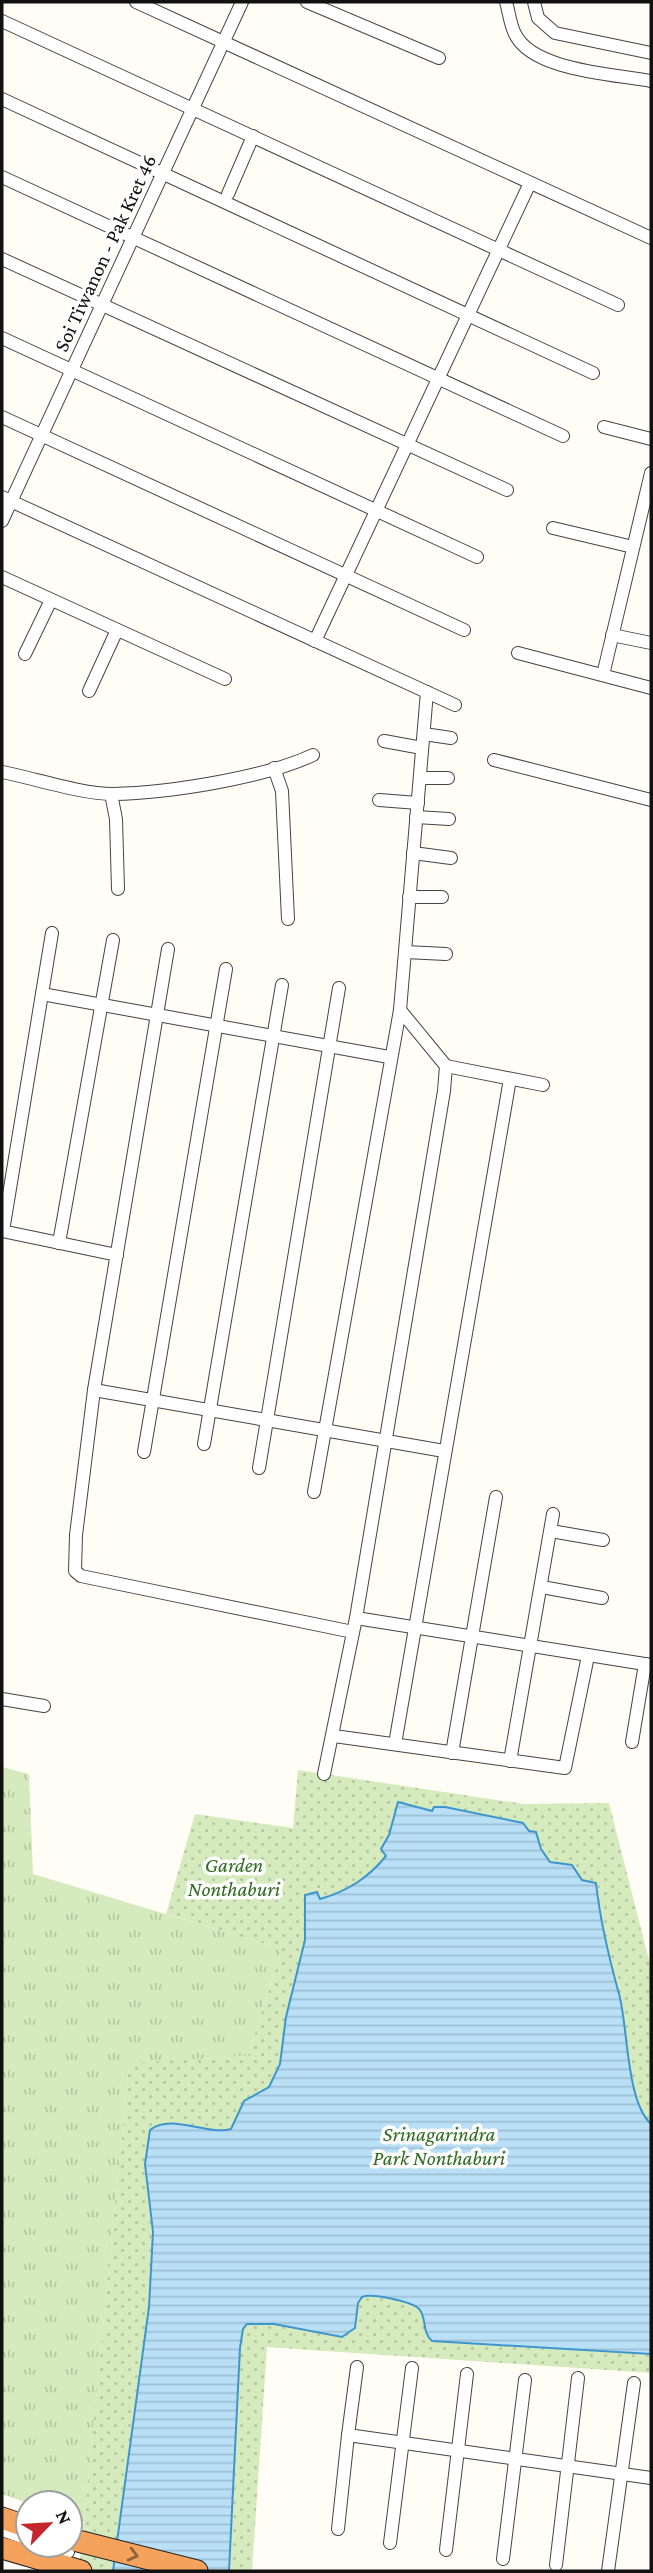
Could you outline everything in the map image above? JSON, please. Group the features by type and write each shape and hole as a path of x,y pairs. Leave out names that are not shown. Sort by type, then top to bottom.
{"highway":[{"path":"2,2548 81,2571"},
{"path":"84,2548 197,2571"}],"street":[{"path":"136,2 648,237 651,221"},
{"name":"Soi Tiwanon - Pak Kret 46","path":"2,521 6,499 72,370 242,2"},
{"path":"307,2 439,58"},
{"path":"506,2 515,34 527,50 544,61 651,81"},
{"path":"534,2 538,18 555,33 651,53"},
{"path":"2,21 618,305"},
{"path":"2,99 593,373"},
{"path":"228,194 253,136"},
{"path":"2,177 563,436"},
{"path":"315,641 530,183"},
{"path":"2,259 507,490"},
{"path":"2,338 477,557"},
{"path":"2,417 464,630"},
{"path":"604,427 651,439"},
{"path":"603,675 651,473"},
{"path":"6,499 454,705"},
{"path":"553,528 633,547"},
{"path":"2,577 225,680"},
{"path":"25,654 51,600"},
{"path":"89,691 117,630"},
{"path":"612,635 651,643"},
{"path":"518,653 651,688"},
{"path":"314,1492 388,1057 400,1010 427,692"},
{"path":"384,741 451,738"},
{"path":"2,772 111,794 192,785 274,768 313,755"},
{"path":"494,760 651,800"},
{"path":"274,768 282,791 288,919"},
{"path":"420,778 448,778"},
{"path":"111,794 116,819 118,889"},
{"path":"379,800 418,803"},
{"path":"416,817 449,819"},
{"path":"413,853 451,858"},
{"path":"410,897 442,897"},
{"path":"52,933 2,1231 117,1255"},
{"path":"59,1242 113,940"},
{"path":"168,949 94,1390 74,1566 77,1574 353,1632"},
{"path":"405,952 446,954"},
{"path":"144,1452 226,969"},
{"path":"204,1444 282,985"},
{"path":"259,1468 339,988"},
{"path":"43,994 388,1057"},
{"path":"400,1010 446,1066 543,1085"},
{"path":"324,1774 334,1736 356,1618 446,1066"},
{"path":"395,1744 510,1079"},
{"path":"94,1390 444,1451"},
{"path":"452,1753 496,1497"},
{"path":"510,1761 553,1514"},
{"path":"551,1531 603,1540"},
{"path":"541,1587 602,1598"},
{"path":"356,1618 648,1665 632,1742"},
{"path":"334,1736 562,1769 567,1766 588,1656"},
{"path":"2,1699 44,1706"},
{"path":"338,2529 357,2367"},
{"path":"390,2543 405,2443 412,2368"},
{"path":"446,2550 460,2451 467,2374"},
{"path":"556,2565 578,2378"},
{"path":"503,2559 525,2380"},
{"path":"608,2571 634,2382"},
{"path":"348,2435 651,2478"}],"green space":[{"path":"2,1767 29,1774 33,1874 282,1949 248,2056 129,2064 84,2522 84,2489 14,2489 14,2498 2,2494"},
{"name":"Srinagarindra Park Nonthaburi","path":"298,1770 524,1804 609,1803 651,1968 651,2373 267,2347 252,2571 79,2571 80,2559 84,2559 84,2520 129,2063 248,2056 282,1949 166,1914 195,1814 293,1828"}],"water":[{"name":"Srinagarindra Park Nonthaburi","path":"398,1802 432,1811 434,1807 445,1807 523,1823 529,1831 536,1832 541,1849 550,1862 572,1865 582,1880 596,1883 605,1939 622,2008 632,2081 643,2113 651,2124 651,2354 432,2341 427,2334 420,2310 402,2301 375,2296 362,2297 358,2303 355,2328 342,2337 274,2324 247,2324 243,2329 240,2348 229,2571 113,2571 149,2307 153,2232 145,2164 150,2130 168,2124 212,2130 231,2129 244,2101 269,2087 280,2064 286,2017 305,1940 305,1895 317,1892 320,1899 340,1892 357,1883 379,1864 386,1856 381,1849 389,1835"}],"park label":[{"name":"Garden Nonthaburi","path":"234,1877"}]}
